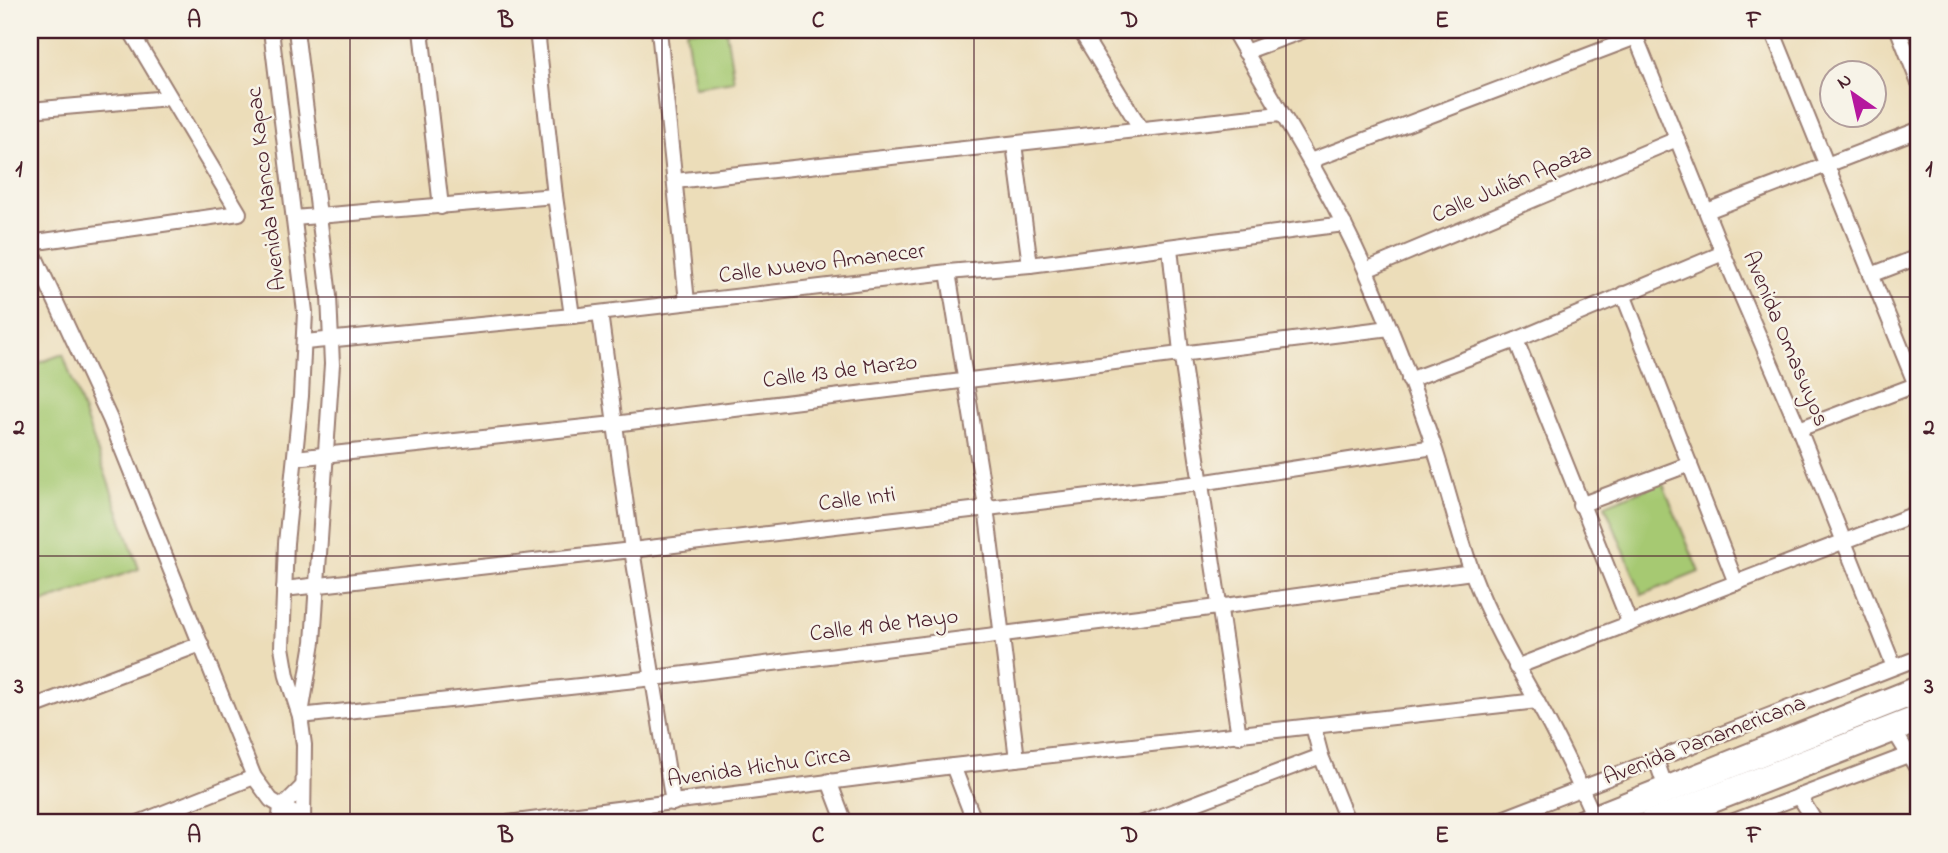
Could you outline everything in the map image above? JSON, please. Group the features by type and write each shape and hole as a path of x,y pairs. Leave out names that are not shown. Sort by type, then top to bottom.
{"highway":[{"name":"Avenida Panamericana","path":"1651,823 1674,809 1918,690"},
{"name":"Avenida Panamericana","path":"1589,821 1674,809 1918,719"}],"street":[{"path":"130,30 239,213 30,244 110,419 254,777 265,793 281,808 303,821"},
{"name":"Avenida Manco Kapac","path":"271,30 305,312 282,647 287,676 300,716"},
{"path":"296,30 319,216 332,364 313,642 300,716 304,745 303,821"},
{"path":"421,30 441,207"},
{"path":"537,30 555,196 572,316"},
{"path":"659,30 687,302"},
{"path":"1080,30 1141,129"},
{"path":"1233,30 1310,161 1366,270 1434,447 1472,572 1516,667 1537,701 1581,788 1589,821"},
{"path":"1245,52 1305,30"},
{"path":"1772,30 1917,385 1799,429"},
{"path":"1898,30 1918,81"},
{"path":"1310,161 1635,33"},
{"name":"Avenida Omasuyos","path":"1635,33 1894,667"},
{"path":"30,110 169,98"},
{"path":"675,181 1280,114"},
{"path":"1707,211 1918,130"},
{"name":"Calle Julián Apaza","path":"1366,270 1677,139"},
{"path":"1014,144 1030,265"},
{"path":"294,218 555,196"},
{"name":"Calle Nuevo Amanecer","path":"305,342 572,316 948,272 1030,265 1344,224"},
{"path":"1170,248 1181,352 1239,736"},
{"path":"1409,380 1516,340 1723,253"},
{"path":"1871,275 1918,257"},
{"path":"948,272 986,507 1017,759"},
{"path":"1623,294 1736,583"},
{"path":"600,313 632,550 673,803"},
{"name":"Calle 13 de Marzo","path":"295,457 614,424 1390,328"},
{"path":"1516,340 1630,624"},
{"name":"Calle Inti","path":"284,589 1200,483 1434,447"},
{"path":"1580,505 1690,464"},
{"path":"1516,667 1918,513"},
{"name":"Calle 19 de Mayo","path":"300,716 654,678 1472,572"},
{"path":"30,708 201,643"},
{"name":"Avenida Panamericana","path":"1492,823 1918,658"},
{"name":"Avenida Hichu Circa","path":"508,823 542,821 953,765 1239,736 1537,701"},
{"path":"1313,726 1321,756 1348,823"},
{"path":"1893,729 1918,770"},
{"path":"1729,823 1908,755"},
{"path":"1143,823 1321,756"},
{"path":"1656,760 1674,809"},
{"path":"953,765 975,823"},
{"path":"138,823 254,777"},
{"path":"829,781 845,823"},
{"path":"279,823 281,808 303,786"},
{"path":"1799,796 1816,823"}],"green space":[{"path":"686,30 726,30 734,81 694,87"},
{"path":"63,354 139,569 30,607 30,366"},
{"path":"1662,482 1699,572 1642,595 1605,505"}]}
